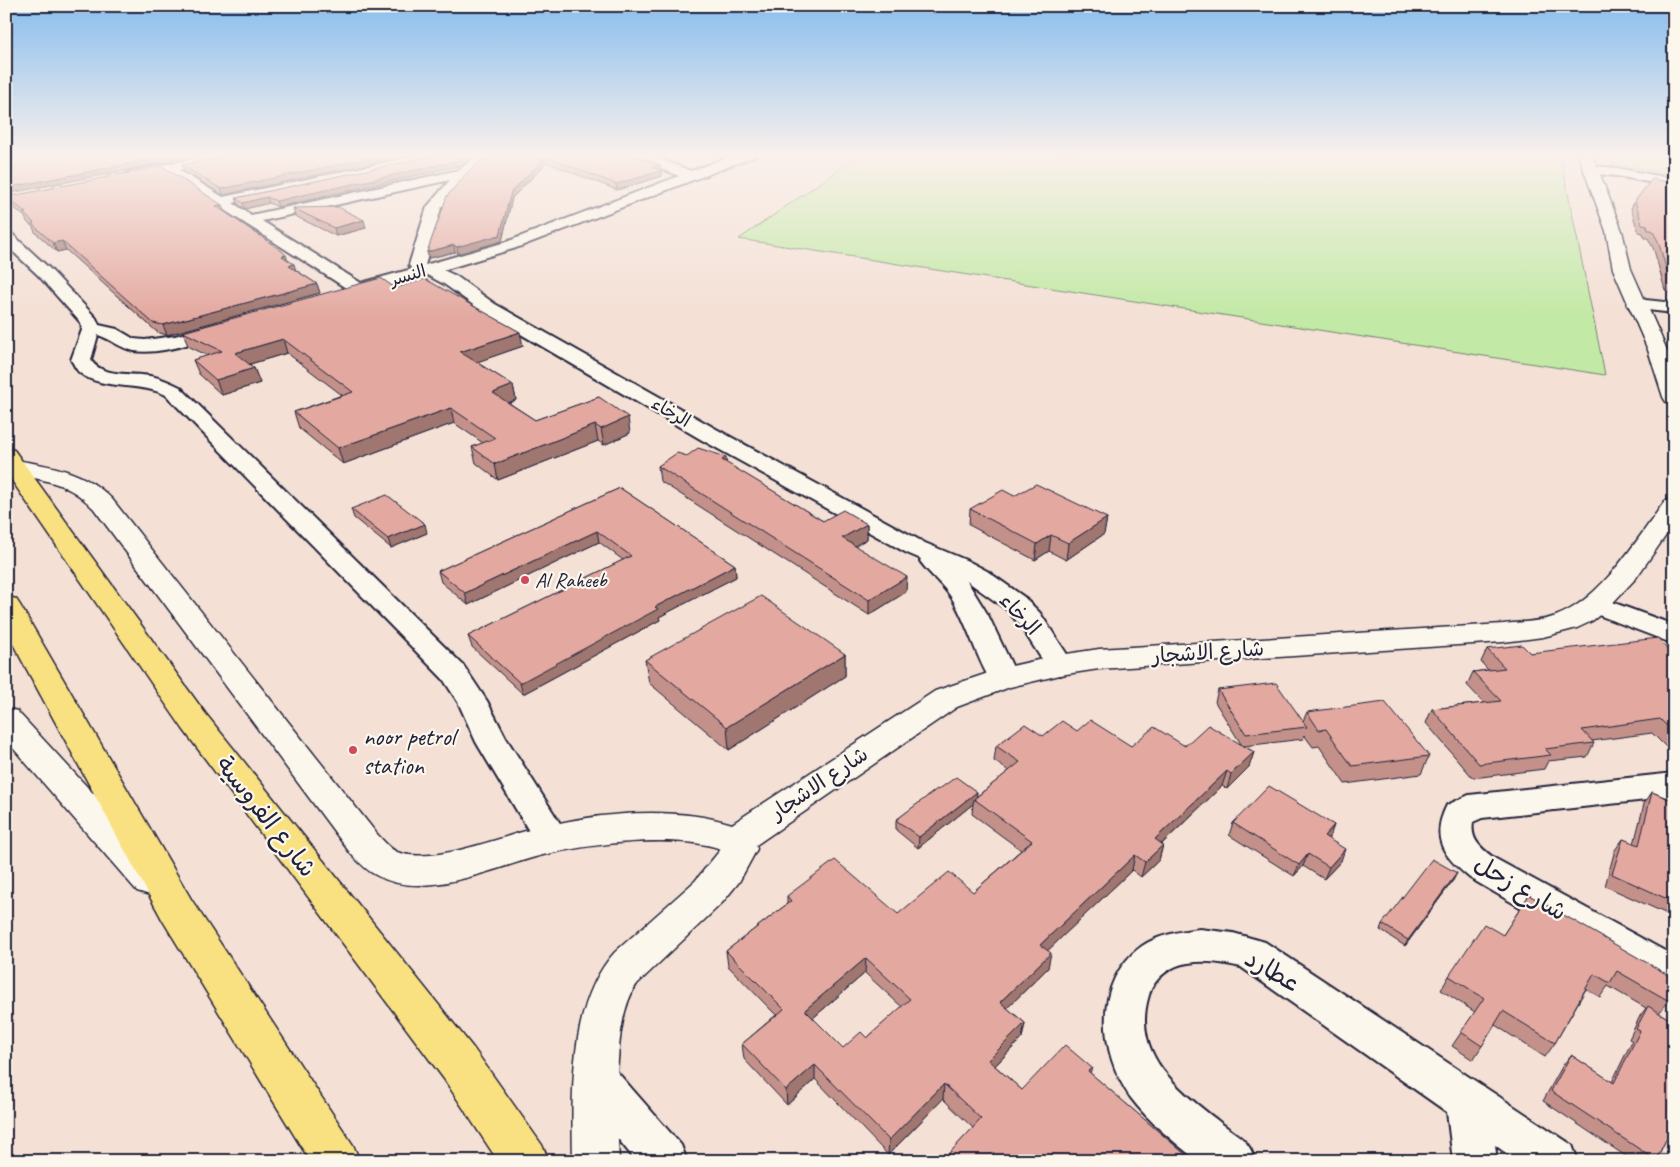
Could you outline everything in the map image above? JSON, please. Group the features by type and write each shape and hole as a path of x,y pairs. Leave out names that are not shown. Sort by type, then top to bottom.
{"highway":[{"name":"شارع الفروسية","path":"11,461 194,721 458,1064 526,1161"},
{"path":"6,605 177,910 337,1161"}],"street":[{"path":"229,208 359,289"},
{"path":"248,220 301,208"},
{"path":"426,270 417,265 434,208"},
{"name":"النسر","path":"333,296 516,243 606,208"},
{"path":"1606,208 1614,231 1622,269 1658,350 1674,397"},
{"path":"6,236 84,313 90,322 91,330 81,356 84,368 99,376 153,381 173,391 448,665 464,689 492,742 551,838 645,826 706,831 724,834 736,840 739,849 726,871 704,897 640,954 618,978 610,993 601,1023 595,1133 596,1161"},
{"name":"الرخاء","path":"426,270 450,280 489,308 710,434 916,548 959,566 1002,592 1030,619 1060,665"},
{"path":"1636,304 1674,308"},
{"path":"91,330 106,330 128,343 147,345 185,338 235,324"},
{"name":"شارع الفروسية","path":"11,461 77,482 97,498 137,546 364,844 376,856 395,867 421,870 460,864 551,838"},
{"name":"شارع الاشجار","path":"736,840 946,699 1003,678 1060,665 1099,660 1503,633 1542,628 1568,622 1586,614 1614,587 1674,506"},
{"name":"الرخاء","path":"916,548 945,571 962,592 1003,678"},
{"path":"1598,604 1674,635"},
{"path":"6,720 177,910"},
{"name":"شارع زحل","path":"1674,786 1482,805 1469,808 1459,814 1454,830 1457,842 1466,855 1482,868 1674,976"},
{"name":"عطارد","path":"1232,1161 1156,1094 1137,1070 1126,1043 1123,1017 1127,994 1137,974 1154,959 1175,950 1198,945 1225,947 1252,954 1467,1099 1539,1158"},
{"path":"597,1080 665,1161"},
{"path":"1467,1099 1476,1161"}],"green space":[{"path":"783,208 1571,208 1605,375 739,239"}],"building":[{"path":"21,208 220,208 282,251 286,255 282,256 294,264 289,266 317,284 163,325 153,323 62,241 53,243 23,213 26,213"},
{"path":"294,208 341,208 364,220 334,228"},
{"path":"443,208 507,208 500,235 457,247 454,245 427,252"},
{"path":"1637,208 1674,208 1674,284 1670,281 1658,241 1652,230 1648,230 1647,225 1642,224"},
{"path":"381,278 395,288 425,279 520,332 460,352 513,385 493,393 535,420 599,397 628,417 601,429 595,425 495,464 472,447 495,438 451,408 338,448 294,412 353,392 283,339 235,353 254,368 216,380 193,360 222,351 183,332"},
{"path":"698,448 726,457 722,460 823,521 843,510 867,524 842,538 907,577 869,600 658,466 677,453 687,456"},
{"path":"1036,484 1107,518 1068,543 1051,535 1037,544 970,509 1003,490 1014,496"},
{"path":"620,488 735,565 655,607 658,609 520,683 468,636 631,556 597,531 465,593 438,571"},
{"path":"387,495 425,524 388,539 351,509"},
{"path":"761,596 845,654 727,727 645,660"},
{"path":"1658,638 1673,657 1674,655 1674,733 1660,719 1582,730 1594,743 1545,749 1551,755 1479,764 1432,709 1501,701 1473,672 1505,668 1487,649 1522,645 1530,653"},
{"path":"1276,683 1307,727 1246,734 1218,690"},
{"path":"1385,702 1429,756 1352,766 1326,729 1319,730 1307,712"},
{"path":"1090,720 1131,746 1154,727 1185,746 1208,725 1254,752 1231,774 1227,771 1155,839 1163,845 1145,862 1135,855 1040,945 1051,953 1000,1002 1025,1023 988,1060 1022,1090 1065,1045 1092,1068 1088,1071 1193,1161 1001,1161 1000,1155 995,1161 942,1161 981,1119 944,1084 889,1140 815,1065 786,1090 742,1044 784,1009 726,951 791,901 787,896 835,860 898,914 949,872 973,892 1032,841 974,799 1020,762 996,746 1025,724 1043,736 1062,721 1077,731","holes":["866,958 910,999 867,1038 861,1032 843,1048 805,1010"]},
{"path":"956,777 977,792 919,837 896,820 937,789"},
{"path":"1269,786 1334,825 1324,836 1345,849 1329,867 1308,854 1299,865 1233,823"},
{"path":"1652,792 1674,801 1674,902 1612,874 1623,839 1639,845"},
{"path":"1432,859 1457,873 1408,940 1382,924"},
{"path":"1529,895 1674,977 1674,991 1669,1001 1617,971 1610,983 1594,974 1555,1043 1503,1011 1482,1046 1461,1032 1484,998 1449,976 1484,924 1503,935"},
{"path":"1648,1006 1674,1022 1674,1126 1656,1160 1551,1091 1571,1055 1614,1083 1640,1031 1636,1029"}],"place":[{"name":"Al Raheeb","path":"525,580"},
{"name":"noor petrol station","path":"353,750"}]}
